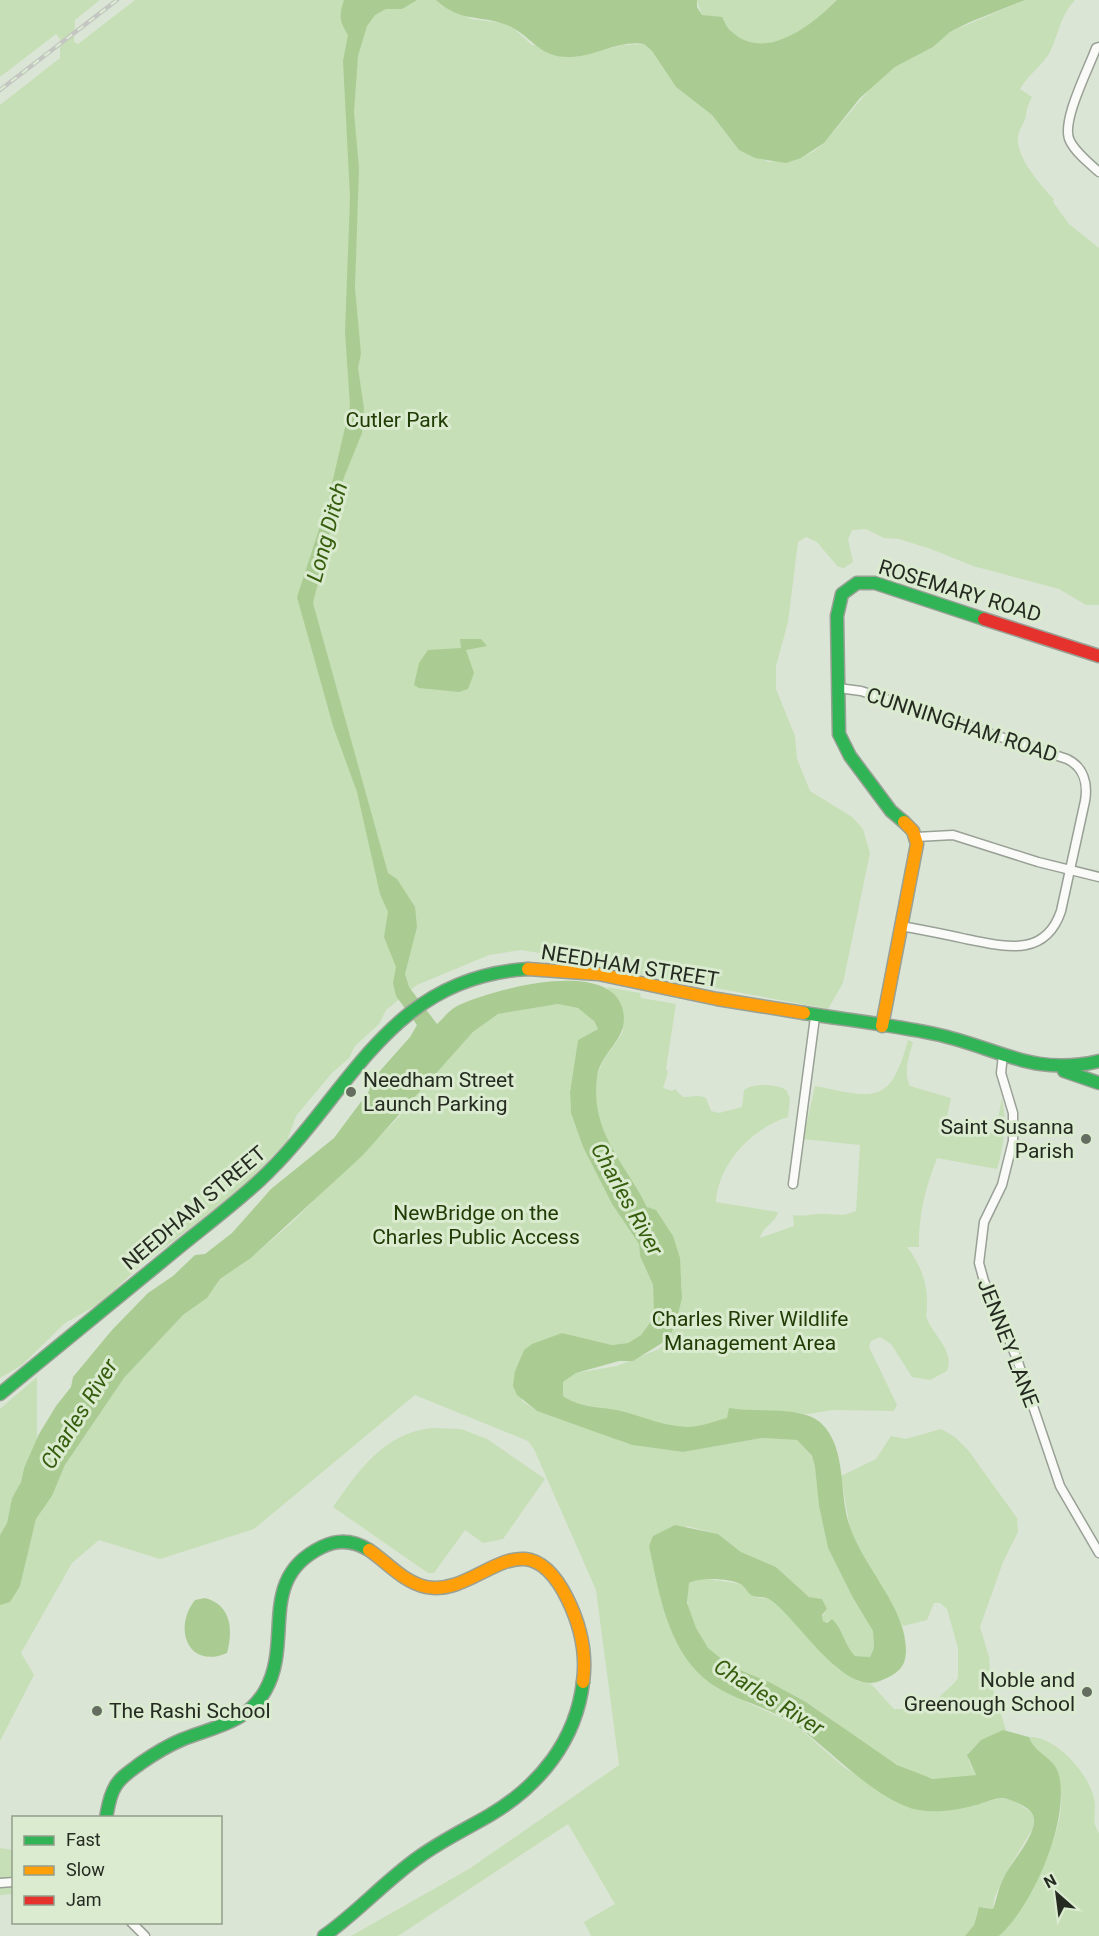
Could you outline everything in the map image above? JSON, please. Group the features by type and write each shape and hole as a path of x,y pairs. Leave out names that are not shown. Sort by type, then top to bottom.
{"street":[{"path":"1098,50 1072,112 1067,131 1074,148 1099,172"},
{"name":"ROSEMARY ROAD","path":"916,837 909,826 891,811 844,746 837,723 838,603 844,591 862,582 875,583 1099,656"},
{"name":"CUNNINGHAM ROAD","path":"838,688 861,692 1076,764 1084,777 1087,795 1057,922 1043,938 1028,945 999,946 901,926"},
{"path":"882,1026 916,850 916,837 953,835 1099,877"},
{"name":"NEEDHAM STREET","path":"0,1394 273,1169 370,1050 400,1019 428,999 453,986 484,976 513,970 550,969 815,1017 945,1036 1035,1066 1060,1069 1099,1061"},
{"path":"793,1184 815,1017"},
{"name":"JENNEY LANE","path":"1003,1055 1001,1073 1013,1113 1013,1141 1002,1185 984,1222 979,1263 984,1281 1017,1359 1060,1486 1099,1553"},
{"path":"1060,1069 1099,1083"},
{"path":"107,1816 114,1787 123,1778 172,1743 236,1721 261,1698 271,1681 277,1663 279,1643 277,1609 283,1585 300,1560 318,1547 338,1540 357,1542 407,1579 431,1588 458,1585 507,1560 522,1559 541,1566 553,1577 566,1596 579,1626 584,1649 583,1695 566,1740 541,1774 517,1798 418,1857 324,1936"},
{"path":"131,1924 145,1936"}],"green space":[{"name":"Cutler Park","path":"0,0 100,0 75,20 74,42 78,44 135,0 436,0 471,19 502,23 513,28 532,45 592,53 623,45 644,44 652,51 676,87 712,115 739,150 769,162 801,158 814,151 824,143 869,90 895,67 933,47 950,32 1025,0 1075,0 1063,18 1050,52 1020,89 1032,97 1019,132 1018,146 1036,179 1054,199 1053,202 1069,224 1099,248 1099,605 1086,605 1059,589 973,566 931,549 899,539 884,538 866,529 852,530 848,539 853,562 844,568 838,567 817,542 806,537 798,542 788,622 776,666 776,689 795,736 797,759 810,791 852,817 863,829 870,853 843,983 828,1009 640,974 612,965 521,950 489,955 417,985 386,1010 379,1024 355,1046 349,1058 331,1074 296,1116 287,1141 243,1187 138,1268 99,1304 65,1323 22,1365 0,1378 0,105 60,58 60,39 56,34 0,77"},
{"path":"697,0 856,0 835,21 757,49 702,16"},
{"name":"Charles River Wildlife Management Area","path":"606,987 640,993 641,998 676,1004 666,1069 668,1072 663,1088 672,1091 675,1089 683,1097 706,1098 711,1111 719,1113 742,1107 744,1090 753,1086 777,1086 786,1090 790,1098 788,1117 762,1130 739,1149 723,1174 718,1188 716,1202 778,1212 760,1238 794,1226 793,1215 842,1215 856,1211 860,1145 803,1139 815,1086 852,1093 877,1092 886,1087 894,1077 908,1040 913,1042 907,1070 910,1086 951,1098 945,1125 995,1134 1002,1098 1004,1134 997,1169 937,1158 924,1201 919,1247 907,1247 924,1279 927,1297 926,1316 948,1356 947,1371 930,1380 912,1377 891,1344 880,1337 871,1341 869,1347 897,1405 894,1411 833,1410 808,1414 738,1410 725,1421 710,1427 694,1429 677,1428 642,1420 611,1410 580,1404 563,1396 563,1382 576,1373 617,1366 659,1349 675,1326 682,1288 679,1257 607,1143 601,1126 596,1096 597,1077 605,1058 623,1031 610,991"},
{"name":"NewBridge on the Charles Public Access","path":"558,1004 571,1006 587,1014 598,1029 578,1040 570,1092 571,1113 583,1147 612,1204 639,1244 640,1256 653,1285 654,1317 641,1335 628,1343 612,1345 562,1333 524,1350 515,1371 522,1401 537,1411 625,1443 645,1447 683,1452 762,1438 797,1440 812,1457 828,1548 853,1598 873,1631 874,1648 870,1657 855,1656 848,1650 832,1619 824,1624 822,1617 827,1609 822,1599 809,1597 776,1567 741,1552 718,1534 687,1526 649,1546 675,1640 746,1702 793,1723 845,1768 903,1805 972,1806 1001,1798 1014,1801 1031,1812 1034,1817 1033,1828 1003,1878 994,1899 993,1909 984,1907 977,1912 974,1925 965,1936 591,1936 584,1922 615,1904 568,1824 398,1936 351,1936 469,1869 619,1765 596,1590 534,1449 528,1441 415,1395 254,1529 160,1559 99,1540 72,1563 21,1653 34,1675 0,1741 0,1605 20,1586 36,1519 52,1496 65,1465 124,1378 183,1315 207,1298 220,1279 251,1258 289,1225 398,1118 473,1032 498,1014"},
{"path":"37,1377 37,1441 24,1468 21,1482 12,1498 7,1523 0,1535 0,1409"},
{"path":"431,1428 461,1429 487,1439 545,1479 503,1539 483,1543 465,1530 434,1573 428,1573 333,1507 363,1467 386,1446 414,1432"},
{"path":"941,1429 955,1437 968,1450 1017,1518 1018,1532 1003,1562 980,1627 989,1657 991,1684 1006,1730 981,1740 968,1753 969,1762 976,1775 942,1780 897,1765 806,1702 732,1666 710,1650 699,1636 691,1618 687,1600 689,1583 701,1578 743,1585 754,1597 770,1599 791,1617 839,1670 857,1681 871,1684 894,1709 915,1709 936,1702 958,1678 958,1648 947,1609 940,1603 934,1603 927,1620 903,1626 854,1539 849,1524 841,1476 876,1459 891,1436 906,1439"},
{"path":"1029,1737 1040,1738 1062,1751 1082,1772 1093,1795 1095,1823 1099,1833 1099,1936 999,1936 1021,1908 1043,1867 1058,1823 1061,1803 1060,1788"},
{"path":"0,1848 12,1850 12,1894 0,1895"}],"water":[{"path":"344,0 417,0 402,9 386,9 375,15 367,26 358,56 354,112 359,168 355,288 361,354 358,368 364,408 362,433 343,480 313,603 388,873 397,879 415,907 417,927 405,974 409,987 437,1024 454,1008 473,999 519,986 546,982 571,981 594,984 612,992 622,1007 623,1028 599,1068 596,1097 599,1115 611,1146 647,1207 656,1210 673,1236 680,1258 682,1298 675,1326 667,1340 633,1361 619,1361 576,1373 563,1382 563,1396 585,1405 617,1410 687,1427 727,1418 729,1408 791,1412 813,1417 830,1434 839,1459 846,1514 850,1527 856,1542 892,1603 904,1634 906,1656 899,1670 880,1681 866,1683 852,1678 837,1668 772,1601 751,1595 737,1583 708,1579 689,1583 687,1603 696,1628 708,1648 730,1666 769,1682 806,1702 897,1765 933,1779 976,1775 967,1755 981,1740 1003,1730 1029,1737 1058,1772 1061,1791 1059,1812 1054,1836 1036,1883 1025,1904 999,1936 965,1936 974,1925 979,1907 993,1909 1003,1879 1028,1839 1034,1822 1033,1815 1028,1809 1002,1798 959,1809 940,1811 913,1809 905,1806 861,1779 809,1735 786,1719 718,1688 701,1676 688,1661 669,1625 649,1546 653,1536 675,1525 718,1534 741,1552 776,1567 809,1597 822,1599 827,1609 822,1615 823,1621 827,1623 832,1619 836,1623 855,1656 870,1657 874,1648 873,1631 853,1598 828,1548 812,1456 797,1440 762,1438 683,1452 632,1445 537,1411 517,1395 513,1386 515,1371 524,1350 532,1344 562,1333 612,1345 628,1343 641,1335 654,1317 653,1285 640,1256 639,1244 612,1204 583,1147 571,1113 570,1092 578,1040 598,1029 594,1021 578,1008 558,1004 498,1014 473,1032 362,1156 251,1258 220,1279 207,1298 183,1315 124,1378 65,1465 52,1496 36,1519 20,1586 10,1602 0,1605 0,1535 7,1523 12,1498 21,1482 24,1468 39,1434 71,1387 73,1377 112,1330 148,1293 173,1276 195,1255 205,1254 232,1233 271,1189 334,1138 369,1091 372,1080 410,1037 417,1025 396,996 393,983 396,967 384,937 388,912 380,894 357,792 333,726 297,597 327,505 350,406 345,332 350,197 343,61 348,35 341,18"},
{"path":"436,0 697,0 697,7 702,15 722,17 732,32 745,41 759,43 774,42 788,37 802,29 837,0 1025,0 950,32 933,47 895,67 860,98 824,143 801,158 786,163 755,158 739,150 712,115 676,87 652,51 644,44 626,44 581,56 560,57 542,50 513,28 495,21 461,15"},
{"path":"460,639 481,639 487,646 466,650 474,673 468,689 459,692 419,688 414,685 419,663 428,650 461,648"},
{"path":"205,1598 221,1606 230,1628 227,1653 213,1657 202,1656 193,1651 185,1633 188,1611 195,1600"}],"railway":[{"path":"0,90 117,0"}],"traffic: fast":[{"path":"904,822 891,811 850,756 839,734 837,616 842,594 857,583 875,583 984,619"},
{"path":"0,1394 259,1181 291,1148 374,1047 404,1018 439,994 479,977 528,969"},
{"path":"804,1013 935,1034 1034,1063 1075,1065 1099,1061"},
{"path":"1064,1071 1099,1083"},
{"path":"106,1816 117,1783 130,1771 151,1756 181,1740 238,1718 257,1702 265,1691 273,1672 283,1593 289,1576 302,1560 322,1547 334,1543 357,1544 369,1550"},
{"path":"324,1936 419,1857 508,1803 539,1776 552,1760 572,1724 583,1682"}],"traffic: slow":[{"path":"882,1026 917,844 913,831 904,822"},
{"path":"528,969 598,974 717,999 804,1013"},
{"path":"369,1550 410,1581 426,1587 445,1587 517,1559 534,1561 550,1573 572,1608 583,1650 583,1682"}],"traffic: jam":[{"path":"984,619 1099,656"}],"place":[{"name":"Needham Street Launch Parking","path":"351,1092"},
{"name":"Saint Susanna Parish","path":"1086,1139"},
{"name":"Noble and Greenough School","path":"1087,1692"},
{"name":"The Rashi School","path":"97,1711"}],"water label":[{"name":"Long Ditch","path":"327,532"},
{"name":"Charles River","path":"627,1199"},
{"name":"Charles River","path":"79,1414"},
{"name":"Charles River","path":"769,1697"}]}
